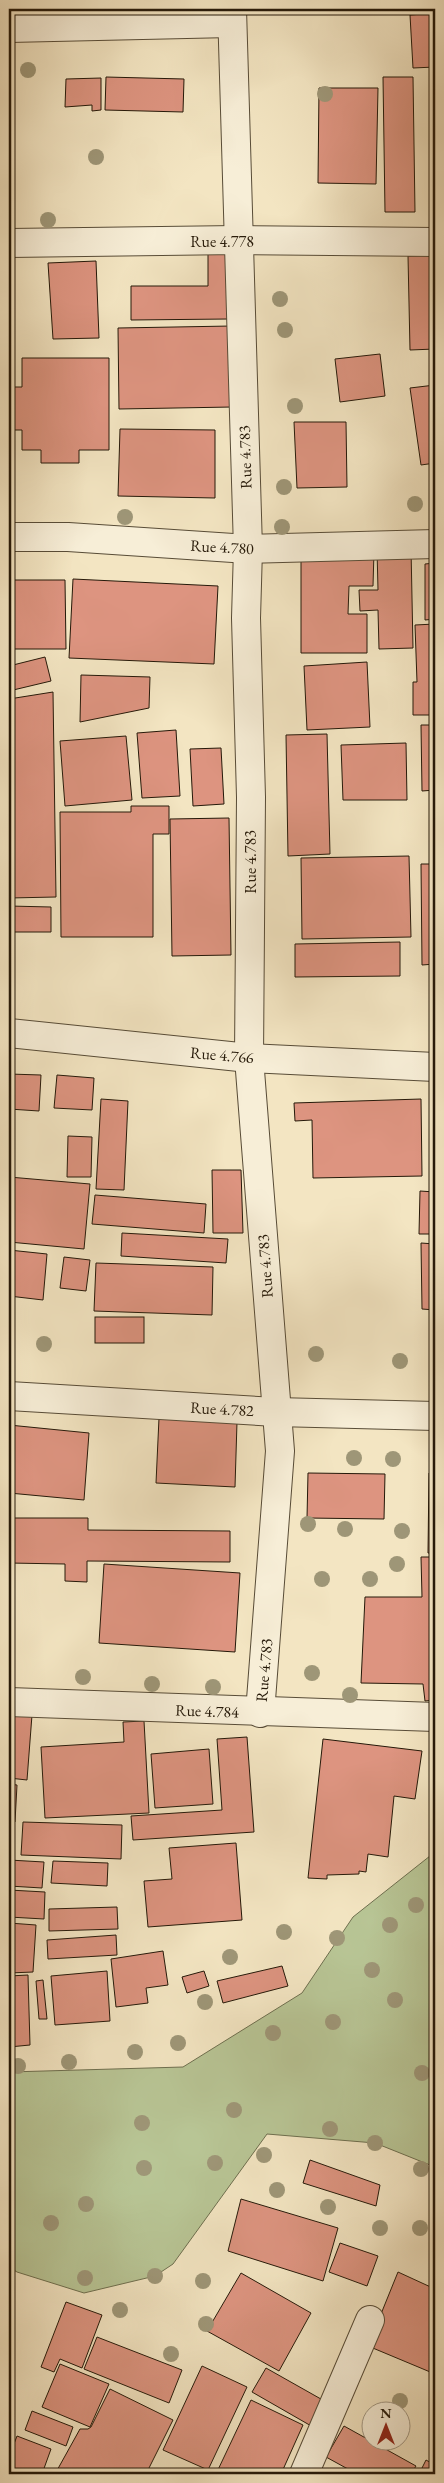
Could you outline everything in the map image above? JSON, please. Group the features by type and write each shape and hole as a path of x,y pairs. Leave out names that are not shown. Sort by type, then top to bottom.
{"street":[{"path":"9,28 231,16"},
{"name":"Rue 4.783","path":"231,16 248,549 246,618 250,797 249,1058 280,1451 260,1713"},
{"name":"Rue 4.778","path":"9,242 238,240 435,242"},
{"name":"Rue 4.780","path":"9,537 68,537 248,549 435,544"},
{"name":"Rue 4.766","path":"9,1033 249,1058 435,1067"},
{"name":"Rue 4.782","path":"9,1396 276,1412 435,1416"},
{"name":"Rue 4.784","path":"9,1702 260,1713 435,1717"},
{"path":"304,2474 370,2320"}],"green space":[{"path":"435,1852 435,2167 375,2143 267,2134 173,2264 155,2276 84,2293 17,2272 9,2267 9,2072 183,2067 302,1993 353,1917"}],"building":[{"path":"45,9 104,9 101,24 44,14"},
{"path":"435,13 435,67 413,68 410,15"},
{"path":"106,77 184,79 183,112 105,110"},
{"path":"383,77 413,77 415,212 385,212"},
{"path":"101,78 101,110 92,111 92,105 65,107 66,79"},
{"path":"319,88 378,88 376,184 318,183"},
{"path":"228,249 228,319 131,320 131,286 208,286 208,250"},
{"path":"435,255 435,349 410,350 408,256"},
{"path":"96,261 99,338 53,339 48,263"},
{"path":"231,326 232,407 119,409 118,328"},
{"path":"380,354 385,396 340,402 335,359"},
{"path":"22,358 109,358 109,450 79,450 79,463 41,463 41,450 22,450 22,430 9,430 9,387 22,387"},
{"path":"435,385 435,463 421,465 410,388"},
{"path":"294,422 346,422 347,487 297,488"},
{"path":"120,429 215,430 215,498 118,496"},
{"path":"411,548 413,648 379,649 378,610 360,611 359,590 378,590 377,549"},
{"path":"301,551 374,551 373,586 349,586 348,614 367,614 367,653 301,653"},
{"path":"435,563 435,619 425,620 425,564"},
{"path":"73,579 218,586 214,664 69,658"},
{"path":"10,580 65,580 66,649 10,649"},
{"path":"435,624 435,715 413,715 413,682 417,682 415,625"},
{"path":"45,657 51,681 9,691 9,666"},
{"path":"367,662 370,727 307,730 304,666"},
{"path":"81,675 150,677 149,708 80,722"},
{"path":"53,692 56,897 9,898 9,699"},
{"path":"421,725 435,725 435,790 422,791"},
{"path":"176,730 180,796 142,798 137,733"},
{"path":"327,734 330,854 288,856 286,735"},
{"path":"126,736 132,800 65,806 60,741"},
{"path":"406,743 407,800 343,800 341,745"},
{"path":"221,748 224,804 193,806 190,749"},
{"path":"131,806 169,806 169,834 153,834 153,937 61,937 60,812 131,812"},
{"path":"229,818 231,955 172,956 170,819"},
{"path":"409,856 411,937 302,939 301,858"},
{"path":"421,864 435,864 435,964 422,965"},
{"path":"9,906 51,907 51,932 9,932"},
{"path":"400,942 400,976 295,977 295,944"},
{"path":"9,1074 41,1075 39,1111 9,1109"},
{"path":"57,1075 94,1078 92,1110 54,1108"},
{"path":"101,1099 128,1101 124,1190 96,1189"},
{"path":"421,1099 422,1176 313,1178 312,1120 295,1121 294,1103"},
{"path":"431,1106 435,1106 435,1190 431,1190"},
{"path":"68,1136 92,1137 91,1177 67,1177"},
{"path":"212,1170 241,1170 243,1233 213,1233"},
{"path":"9,1177 90,1184 84,1249 9,1242"},
{"path":"420,1191 435,1192 435,1234 419,1234"},
{"path":"95,1195 206,1204 204,1233 92,1224"},
{"path":"122,1233 228,1239 226,1263 121,1256"},
{"path":"421,1243 435,1244 435,1310 422,1309"},
{"path":"9,1250 47,1254 43,1300 9,1296"},
{"path":"64,1257 90,1260 86,1291 60,1288"},
{"path":"96,1263 213,1267 212,1315 94,1311"},
{"path":"95,1317 144,1317 144,1343 95,1343"},
{"path":"159,1418 237,1422 235,1487 156,1483"},
{"path":"9,1425 89,1433 84,1500 9,1493"},
{"path":"308,1473 385,1474 384,1519 307,1518"},
{"path":"429,1473 435,1473 435,1553 428,1553"},
{"path":"9,1499 12,1499 11,1516 9,1516"},
{"path":"9,1518 88,1518 88,1530 230,1531 230,1562 87,1561 87,1582 65,1581 65,1564 9,1563"},
{"path":"421,1557 435,1557 435,1700 425,1701 423,1684 361,1683 365,1597 422,1597"},
{"path":"104,1564 240,1573 235,1652 99,1643"},
{"path":"9,1714 32,1715 27,1780 9,1778"},
{"path":"144,1721 149,1813 45,1818 41,1747 124,1742 123,1722"},
{"path":"247,1737 254,1832 133,1840 131,1816 222,1810 217,1739"},
{"path":"323,1739 422,1751 415,1799 394,1796 388,1857 368,1854 366,1872 359,1871 359,1874 327,1875 327,1879 308,1878"},
{"path":"209,1749 213,1804 155,1808 151,1754"},
{"path":"9,1784 17,1785 15,1822 9,1822"},
{"path":"23,1822 122,1825 121,1859 21,1855"},
{"path":"236,1843 242,1920 148,1927 144,1881 172,1879 169,1848"},
{"path":"9,1860 44,1862 42,1888 9,1886"},
{"path":"53,1861 108,1863 107,1886 51,1883"},
{"path":"9,1890 45,1892 44,1919 9,1917"},
{"path":"117,1907 118,1929 49,1931 49,1909"},
{"path":"9,1923 36,1925 33,1972 9,1973"},
{"path":"116,1935 117,1955 48,1959 47,1940"},
{"path":"163,1951 168,1985 146,1988 148,2003 116,2007 111,1959"},
{"path":"282,1966 288,1986 223,2003 217,1981"},
{"path":"107,1971 110,2021 55,2025 51,1976"},
{"path":"204,1971 209,1986 187,1993 182,1977"},
{"path":"28,1975 30,2045 9,2047 9,1976"},
{"path":"43,1980 47,2019 39,2019 36,1981"},
{"path":"310,2160 380,2185 376,2206 303,2183"},
{"path":"241,2199 338,2228 323,2281 228,2251"},
{"path":"340,2243 378,2256 367,2286 329,2272"},
{"path":"398,2272 435,2289 435,2374 368,2346"},
{"path":"241,2273 311,2313 279,2371 207,2331"},
{"path":"66,2302 102,2315 82,2368 60,2359 54,2372 41,2367"},
{"path":"97,2337 182,2370 169,2403 84,2369"},
{"path":"60,2364 109,2384 90,2427 42,2407"},
{"path":"202,2366 247,2387 208,2470 163,2450"},
{"path":"266,2368 328,2403 313,2427 252,2392"},
{"path":"110,2389 173,2420 146,2474 55,2474 80,2429 91,2427"},
{"path":"251,2400 303,2425 281,2474 216,2474"},
{"path":"32,2411 73,2427 66,2446 25,2430"},
{"path":"344,2426 362,2436 362,2450 387,2450 416,2466 411,2474 357,2474 326,2457"},
{"path":"17,2436 51,2449 42,2474 9,2474 9,2457"},
{"path":"426,2460 435,2465 435,2474 419,2474"}]}
